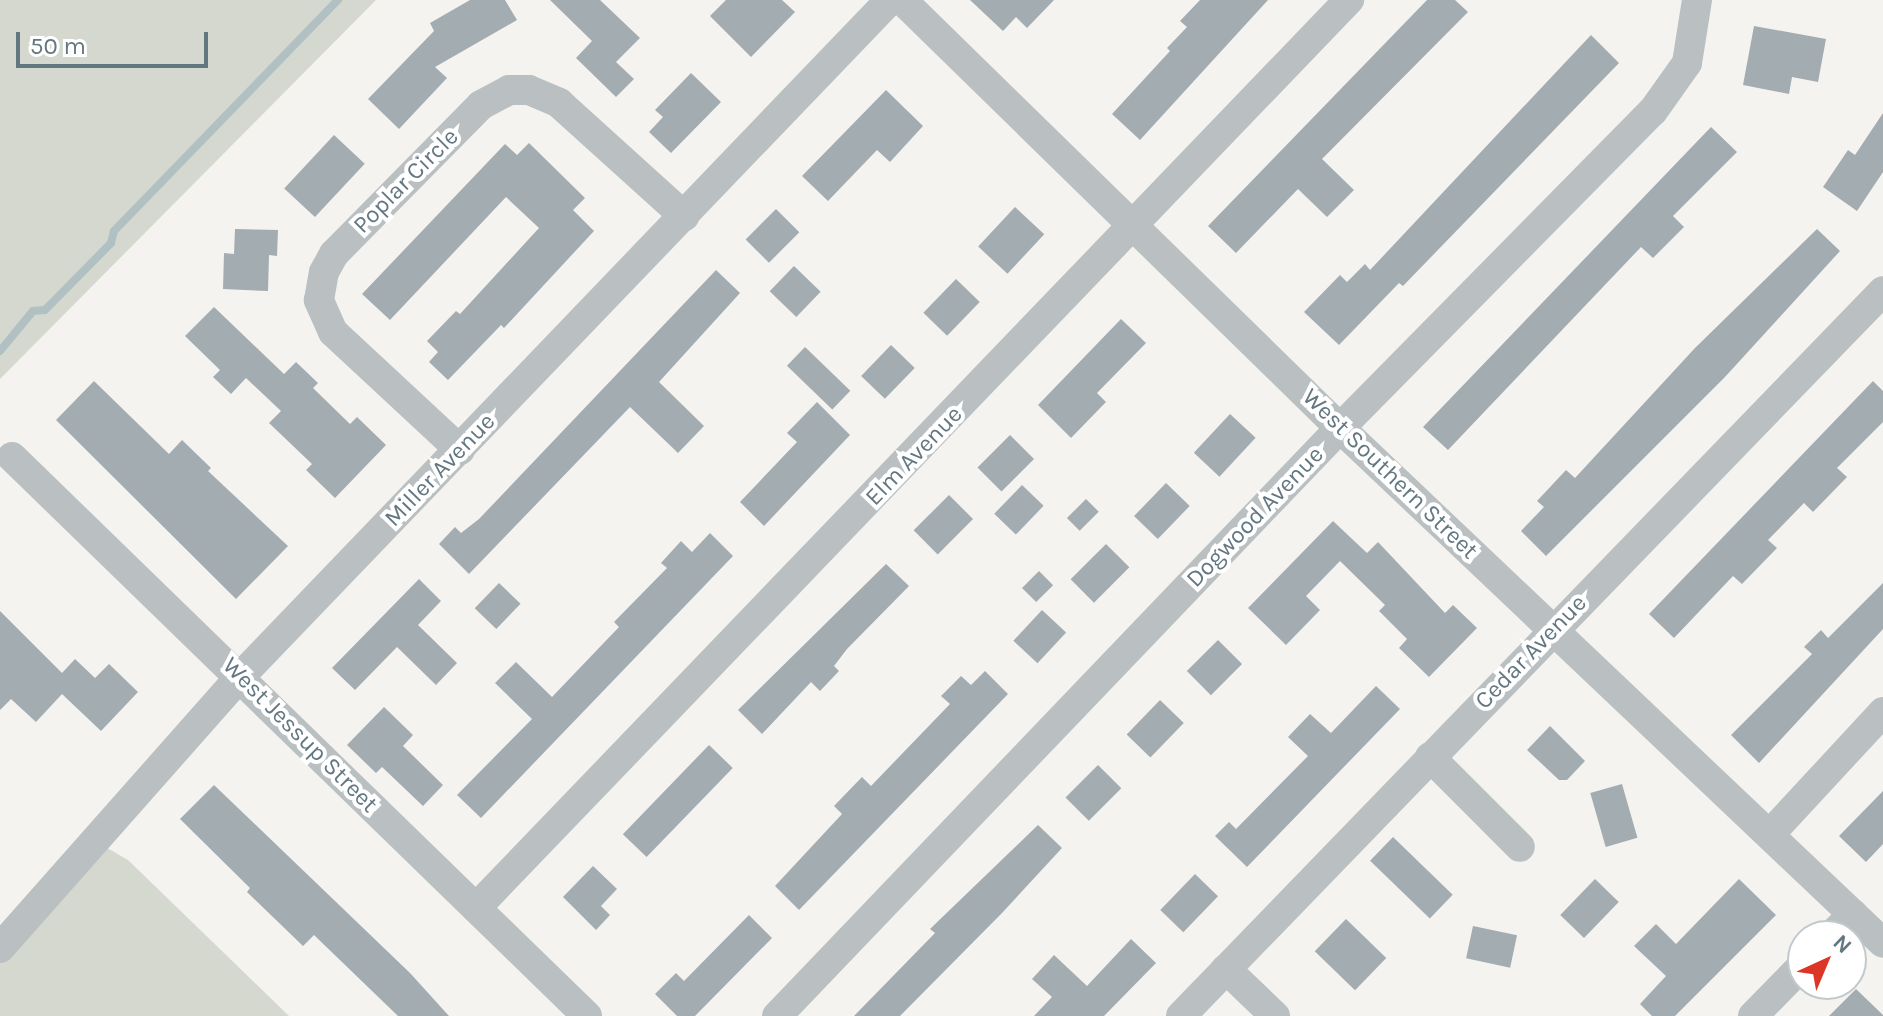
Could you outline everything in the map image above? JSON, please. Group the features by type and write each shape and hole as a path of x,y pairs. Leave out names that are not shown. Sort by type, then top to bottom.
{"street":[{"name":"Miller Avenue","path":"0,948 241,676 890,0"},
{"name":"West Southern Street","path":"902,0 1136,225 1340,428 1771,833 1883,943"},
{"name":"Elm Avenue","path":"476,908 1349,0"},
{"name":"Dogwood Avenue","path":"777,1016 1340,428 1672,90 1687,63 1697,0"},
{"name":"Poplar Circle","path":"460,450 333,332 319,300 324,272 334,254 481,105 509,90 537,92 559,103 684,216"},
{"name":"Cedar Avenue","path":"1181,1016 1552,629 1883,291"},
{"name":"West Jessup Street","path":"12,457 241,676 587,1016"},
{"path":"1771,833 1883,712"},
{"path":"1430,757 1520,847"},
{"path":"1847,920 1853,914"},
{"path":"1226,969 1275,1016"},
{"path":"1753,1016 1787,981"}],"shaded area":[{"path":"0,0 376,0 0,379"},
{"path":"95,841 128,860 289,1016 0,1016 0,948"}],"building":[{"path":"470,0 505,0 517,20 435,67 447,78 399,129 368,99 434,31 430,23"},
{"path":"550,0 600,0 640,38 616,62 634,79 616,97 576,58 592,41"},
{"path":"726,0 782,0 795,12 751,57 710,16"},
{"path":"970,0 1054,0 1027,28 1016,17 1003,31"},
{"path":"1200,0 1268,0 1140,140 1112,114 1170,51 1167,48 1187,27 1180,21"},
{"path":"1427,0 1455,0 1468,12 1322,159 1354,190 1327,217 1298,189 1236,253 1208,226"},
{"path":"1754,26 1826,39 1818,82 1792,77 1789,94 1743,85"},
{"path":"1591,35 1619,63 1403,286 1399,283 1339,345 1304,312 1340,275 1347,282 1365,264 1370,270"},
{"path":"691,73 721,102 671,153 649,132 663,117 655,110"},
{"path":"886,90 923,126 890,162 877,150 828,201 802,176"},
{"path":"1883,113 1883,172 1857,211 1823,187 1848,150 1855,155"},
{"path":"1711,127 1737,152 1673,216 1684,227 1653,258 1641,247 1448,450 1423,427"},
{"path":"334,135 365,164 315,217 284,188"},
{"path":"529,143 585,198 573,210 594,231 504,328 501,325 448,380 429,362 438,352 427,341 456,311 460,314 539,228 506,197 390,320 362,294 505,144 517,155"},
{"path":"1015,207 1044,234 1007,274 978,246"},
{"path":"776,209 799,232 769,263 746,239"},
{"path":"235,229 278,230 277,256 269,255 268,291 223,289 224,253 234,254"},
{"path":"1817,229 1840,251 1725,377 1546,556 1521,531 1544,507 1537,501 1566,470 1575,478 1695,348"},
{"path":"794,266 821,292 796,317 770,291"},
{"path":"716,270 740,293 659,382 704,426 678,453 630,407 469,574 439,544 455,527 461,533 479,519"},
{"path":"956,279 980,302 947,336 923,313"},
{"path":"214,307 284,374 296,362 318,383 313,388 350,424 357,417 386,445 335,498 306,470 312,464 269,423 281,411 246,378 231,394 213,377 220,370 185,336"},
{"path":"1121,319 1146,343 1097,393 1106,402 1071,438 1038,405"},
{"path":"891,345 915,368 885,399 861,376"},
{"path":"805,347 850,391 832,409 787,366"},
{"path":"94,381 169,454 182,440 211,468 208,471 288,546 236,599 56,420"},
{"path":"1873,381 1883,391 1883,422 1837,468 1847,477 1813,512 1804,503 1768,540 1777,548 1742,584 1733,576 1674,638 1649,614"},
{"path":"817,402 850,435 764,526 740,502 797,442 787,433"},
{"path":"1230,414 1256,438 1219,477 1194,453"},
{"path":"1010,435 1034,459 1002,492 977,468"},
{"path":"1166,483 1190,506 1158,539 1134,516"},
{"path":"1022,485 1044,506 1016,535 994,514"},
{"path":"949,495 973,519 938,554 914,530"},
{"path":"1086,499 1099,512 1080,531 1067,518"},
{"path":"1333,521 1367,553 1378,542 1445,613 1453,605 1477,628 1429,677 1399,648 1407,639 1379,611 1385,605 1340,561 1306,596 1320,610 1286,645 1248,608"},
{"path":"710,533 733,556 481,818 457,795 532,719 495,683 516,662 552,697 619,627 614,622 667,568 661,563 681,541 692,552"},
{"path":"1106,544 1129,567 1094,603 1071,579"},
{"path":"886,564 909,586 847,649 834,666 839,671 820,691 811,682 762,734 738,710"},
{"path":"1039,571 1053,585 1036,602 1022,588"},
{"path":"419,579 441,601 418,625 457,663 436,685 397,647 355,690 332,668"},
{"path":"499,583 521,604 496,629 475,608"},
{"path":"1883,583 1883,629 1759,763 1731,735 1812,654 1804,647 1821,630 1828,638"},
{"path":"1042,610 1066,633 1037,663 1013,641"},
{"path":"0,611 62,673 75,659 95,678 109,664 138,692 101,731 62,694 36,722 11,699 0,710"},
{"path":"1218,640 1242,664 1211,695 1187,671"},
{"path":"985,671 1008,694 799,910 775,886 842,814 834,806 862,777 871,786 950,704 941,696 961,676 971,685"},
{"path":"1376,686 1400,709 1247,867 1215,836 1229,822 1236,829 1308,756 1288,737 1310,714 1331,733"},
{"path":"1160,700 1184,723 1150,757 1127,735"},
{"path":"384,707 413,735 403,746 443,785 423,806 382,767 376,773 347,745"},
{"path":"1550,726 1585,761 1567,780 1559,780 1527,750"},
{"path":"709,745 733,768 647,857 623,834"},
{"path":"1098,765 1121,788 1089,821 1065,798"},
{"path":"1622,784 1637,838 1606,847 1590,793"},
{"path":"214,785 410,973 449,1016 398,1016 314,935 303,946 247,892 250,888 180,819"},
{"path":"1883,791 1883,844 1866,862 1839,836"},
{"path":"1038,825 1062,848 1002,913 900,1016 854,1016 935,933 930,929"},
{"path":"1393,837 1453,895 1430,918 1370,861"},
{"path":"593,866 617,889 601,906 610,915 596,930 563,897"},
{"path":"1195,874 1218,896 1183,932 1160,910"},
{"path":"1595,879 1619,902 1584,938 1560,915"},
{"path":"1739,879 1776,915 1675,1016 1652,1016 1640,1004 1666,976 1634,946 1656,924 1676,944"},
{"path":"749,915 772,938 695,1016 677,1016 655,994 676,973 684,981"},
{"path":"1346,919 1386,958 1355,990 1315,951"},
{"path":"1473,926 1517,935 1510,968 1466,958"},
{"path":"1131,939 1156,963 1104,1016 1034,1016 1052,997 1032,979 1054,955 1087,986"},
{"path":"1845,1000 1867,1000 1883,1015 1883,1016 1829,1016"}],"waterway":[{"path":"0,351 33,311 45,310 111,243 114,231 338,0"}]}
